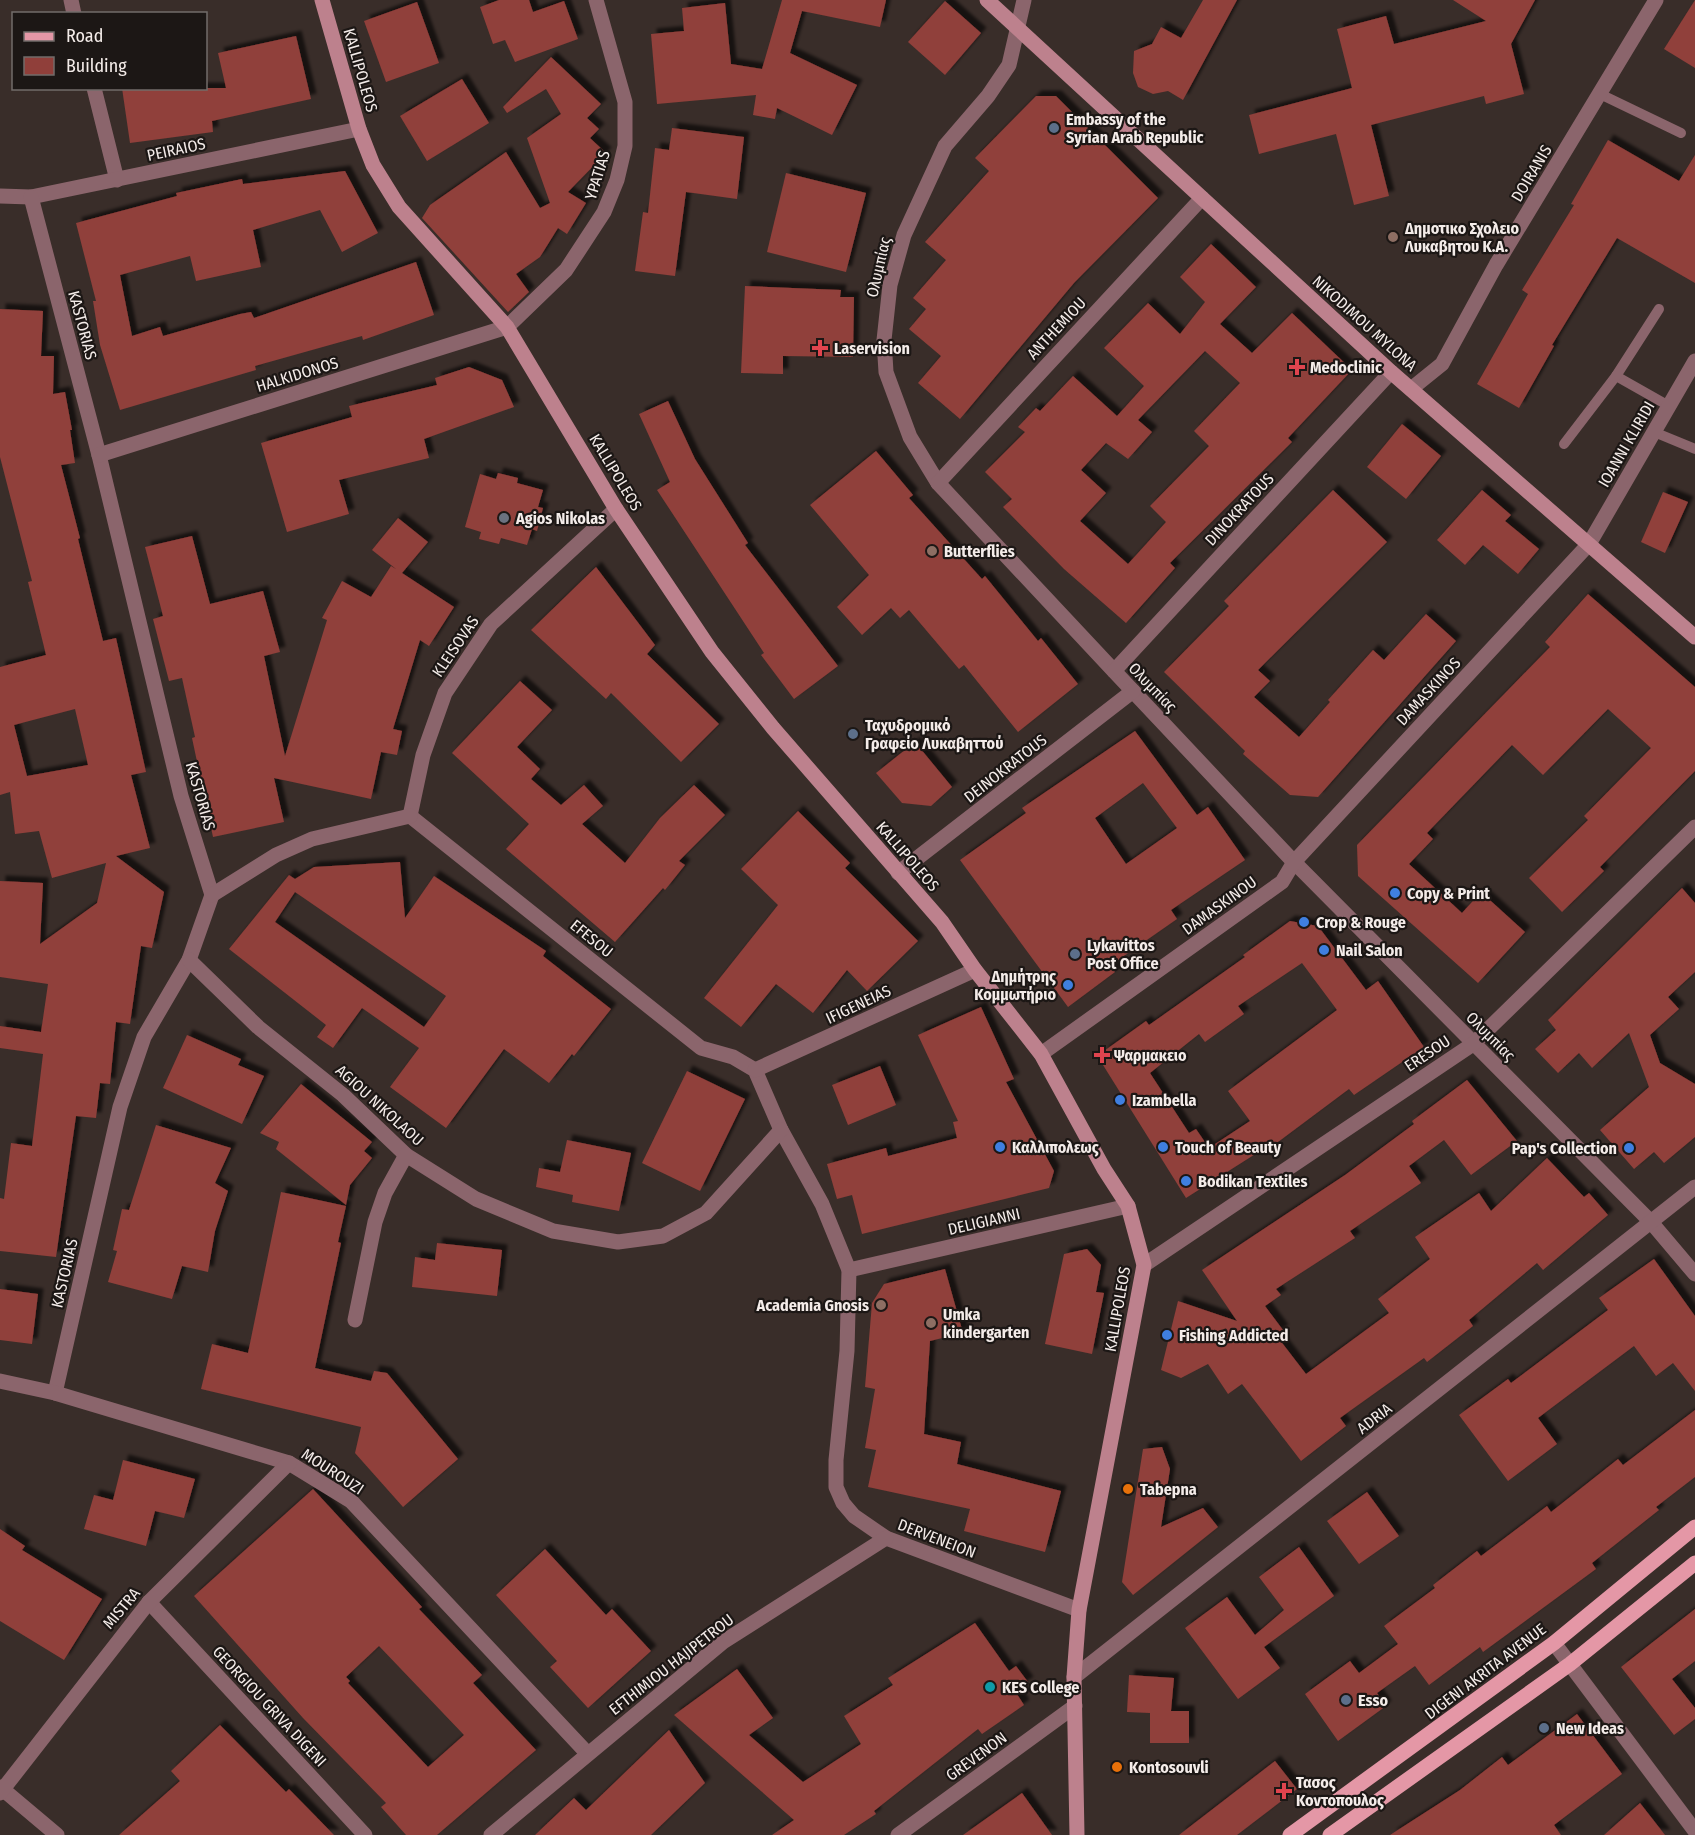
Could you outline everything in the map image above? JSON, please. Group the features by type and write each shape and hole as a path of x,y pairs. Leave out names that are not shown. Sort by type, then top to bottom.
{"main road":[{"name":"KALLIPOLEOS","path":"322,0 359,129 373,165 399,207 507,327 616,509 712,652 773,728 942,922 975,970 1041,1054 1104,1169 1128,1206 1144,1265 1080,1611 1074,1677 1077,1835"},
{"name":"NIKODIMOU MYLONA","path":"987,0 1391,372 1695,637"},
{"name":"DIGENI AKRITA AVENUE","path":"1290,1835 1554,1643 1695,1527"},
{"path":"1330,1835 1570,1664 1695,1563"}],"street":[{"name":"YPATIAS","path":"507,327 566,270 604,212 617,180 625,146 625,102 596,0"},
{"name":"Ολυμπίας","path":"1024,0 1009,65 988,96 945,146 925,184 904,235 890,285 884,340 886,372 910,437 938,483 1114,671 1294,862 1651,1222 1695,1274"},
{"name":"DOIRANIS","path":"1411,389 1442,364 1467,315 1656,0"},
{"path":"94,90 117,180"},
{"name":"PEIRAIOS","path":"0,196 31,197 359,129"},
{"name":"KASTORIAS","path":"31,197 99,455 181,796 212,895 189,960 144,1037 120,1107 55,1393"},
{"name":"ANTHEMIOU","path":"938,483 1202,198"},
{"name":"HALKIDONOS","path":"99,455 507,327"},
{"name":"IOANNI KLIRIDI","path":"1589,544 1695,361"},
{"name":"DINOKRATOUS","path":"1114,671 1391,372"},
{"name":"KLEISOVAS","path":"410,816 423,755 445,693 491,624 616,509"},
{"name":"DAMASKINOS","path":"1294,862 1589,544"},
{"name":"DEINOKRATOUS","path":"898,873 1133,691"},
{"path":"212,895 276,855 312,839 410,816"},
{"name":"EFESOU","path":"410,816 701,1048 733,1057 755,1070"},
{"name":"ERESOU","path":"1144,1265 1473,1044 1695,827"},
{"name":"DAMASKINOU","path":"1041,1054 1282,882 1294,862"},
{"name":"AGIOU NIKOLAOU","path":"189,960 258,1027 343,1095 406,1155 476,1199 552,1231 618,1242 663,1236 706,1213 780,1130"},
{"name":"IFIGENEIAS","path":"755,1070 975,970"},
{"path":"755,1070 780,1130 822,1204 849,1270"},
{"path":"355,1320 375,1222 385,1193 406,1155"},
{"name":"ADRIA","path":"1074,1677 1695,1187"},
{"name":"DELIGIANNI","path":"849,1270 1128,1206"},
{"name":"DERVENEION","path":"849,1270 848,1340 836,1460 836,1487 843,1503 854,1516 886,1538 1080,1611"},
{"name":"MOUROUZI","path":"0,1381 55,1393 289,1463 351,1502 587,1753"},
{"name":"MISTRA","path":"0,1789 149,1602 289,1463"},
{"name":"EFTHIMIOU HAJIPETROU","path":"491,1835 723,1642 886,1538"},
{"name":"GEORGIOU GRIVA DIGENI","path":"149,1602 365,1835"},
{"path":"1554,1643 1695,1831"},
{"path":"1549,1679 1566,1679 1586,1685"},
{"name":"GREVENON","path":"898,1835 1075,1706"},
{"path":"0,1789 57,1835"}],"lane":[{"path":"1600,94 1681,133"},
{"path":"1564,444 1616,376 1659,309"},
{"path":"1616,376 1669,406"},
{"path":"1654,432 1695,449"}],"building":[{"path":"499,0 529,0 533,12 564,1 578,39 515,62 505,40 493,44 480,7"},
{"path":"782,0 886,0 880,27 802,11 790,53 857,85 832,135 777,108 775,119 753,115 756,95 657,104 651,34 684,31 682,8 725,3 731,64 762,69"},
{"path":"1203,0 1237,0 1183,100 1168,91 1153,94 1138,87 1133,73 1134,51 1152,44 1161,27 1181,38"},
{"path":"1453,0 1535,0 1511,44 1524,94 1486,104 1484,96 1371,125 1389,196 1354,205 1336,134 1259,154 1249,115 1352,88 1337,29 1386,16 1394,44 1486,21"},
{"path":"1695,0 1695,68 1664,49"},
{"path":"945,1 981,33 945,75 908,42"},
{"path":"417,2 439,63 386,82 364,21"},
{"path":"296,36 311,99 212,121 213,132 130,143 122,90 226,88 218,53"},
{"path":"551,57 601,104 587,118 599,129 590,138 606,153 568,192 586,203 567,234 558,228 540,257 516,274 529,292 508,312 422,218 430,205 506,152 540,208 550,203 527,138 561,114 546,89 507,113 503,107"},
{"path":"462,79 489,123 427,161 400,116"},
{"path":"1036,96 1056,96 1158,198 1074,283 960,419 918,383 941,356 909,329 926,309 913,298 946,260 925,242 989,171 975,158"},
{"path":"672,128 744,137 737,199 686,192 675,276 635,271 643,212 648,213 655,148 669,150"},
{"path":"1608,140 1679,181 1695,155 1695,283 1617,238 1552,345 1554,346 1519,408 1477,384 1528,294 1522,290 1574,205 1571,204"},
{"path":"345,171 378,233 342,252 320,210 253,230 261,267 196,281 190,256 120,275 132,336 160,327 163,336 251,312 254,318 416,262 434,315 363,340 362,336 255,366 256,370 120,410 100,345 93,301 96,301 76,223 177,196 176,193 242,179 243,184"},
{"path":"786,173 866,193 846,272 767,252"},
{"path":"1211,244 1256,287 1220,324 1252,353 1292,313 1352,370 1288,438 1292,442 1170,563 1175,568 1126,623 1064,569 1003,507 1012,499 985,472 1025,432 1018,427 1036,408 1040,411 1073,376 1117,416 1144,386 1104,348 1148,303 1180,334 1205,302 1180,277","holes":["1205,351 1240,383 1194,431 1209,446 1150,506 1166,522 1128,564 1080,521 1106,493 1081,470 1106,443 1128,459 1152,432 1138,420"]},
{"path":"745,286 841,290 840,297 854,297 853,357 783,356 783,374 741,373"},
{"path":"0,309 43,311 41,356 54,356 53,394 65,392 72,430 70,430 75,463 61,465 103,641 116,638 146,772 131,775 150,848 116,856 164,892 152,948 141,946 130,1024 116,1022 110,1084 100,1083 96,1118 76,1116 56,1257 0,1251 0,1198 4,1199 11,1143 32,1146 43,1054 0,1048 0,1026 41,1032 48,984 0,977 0,881 43,883 40,944 97,903 106,863 52,878 39,831 15,834 10,792 0,795 0,667 46,655 28,582 32,581 0,457","holes":["75,709 88,765 27,776 14,725"]},
{"path":"469,367 502,380 514,407 424,439 429,458 339,480 349,514 287,532 261,443 352,417 349,406 437,385 435,378"},
{"path":"668,401 695,459 748,543 745,545 838,666 794,699 761,655 764,653 657,490 670,482 639,414"},
{"path":"1402,424 1441,456 1406,499 1367,467"},
{"path":"876,451 913,495 909,498 982,579 985,576 1038,641 1041,638 1078,684 1018,732 964,665 959,669 909,610 900,618 891,608 862,635 837,607 869,575 810,505"},
{"name":"Agios Nikolas","path":"498,473 518,478 517,483 543,490 538,507 543,508 537,531 532,529 527,545 501,538 499,544 479,539 481,532 465,527 480,474 496,479"},
{"path":"1333,490 1387,542 1258,670 1270,681 1254,697 1299,737 1330,702 1328,700 1373,650 1384,660 1426,614 1456,641 1318,797 1290,795 1243,754 1245,751 1164,672 1229,606 1224,601"},
{"path":"1482,490 1511,515 1505,521 1539,549 1518,574 1483,545 1465,565 1437,540"},
{"path":"1663,492 1688,502 1665,553 1641,542"},
{"path":"398,518 428,542 402,573 454,607 429,646 420,640 393,729 402,731 397,755 381,752 371,799 274,778 284,822 213,837 182,678 169,681 153,619 163,616 145,547 192,536 210,604 263,591 280,652 264,656 285,756 327,620 322,618 342,581 371,597 391,566 396,569 372,550"},
{"path":"596,567 655,645 647,654 719,724 681,762 611,693 606,699 531,630"},
{"path":"1588,594 1695,687 1695,771 1600,867 1604,871 1562,912 1529,878 1588,820 1584,816 1651,748 1608,709 1543,775 1512,745 1427,833 1433,839 1409,864 1462,913 1481,892 1525,932 1478,983 1358,876 1357,845 1550,647 1545,642"},
{"path":"520,681 552,710 517,747 540,769 531,779 561,805 584,785 603,806 582,824 625,863 660,818 694,785 725,815 679,861 685,865 665,890 663,888 615,942 506,849 529,824 452,753"},
{"path":"1135,731 1197,815 1208,807 1245,860 1171,910 1177,919 1111,965 1115,972 1068,1007 960,860 1026,813 1022,808","holes":["1143,783 1177,828 1126,864 1095,818"]},
{"path":"915,742 952,787 931,806 902,803 876,773"},
{"path":"798,811 850,863 845,868 918,941 867,991 847,970 813,1013 776,984 741,1027 704,998 778,905 741,869"},
{"path":"400,862 405,918 434,876 546,951 543,956 611,1009 574,1056 572,1054 549,1083 504,1049 446,1128 390,1087 419,1048 362,1008 333,1048 317,1037 326,1025 229,949 289,875 295,879 314,867","holes":["295,892 446,996 424,1027 275,922"]},
{"path":"1682,888 1695,903 1695,972 1668,997 1679,1009 1650,1035 1660,1063 1695,1084 1695,1137 1664,1163 1654,1152 1634,1169 1600,1130 1649,1087 1629,1033 1592,1068 1579,1053 1558,1073 1535,1049 1556,1030 1548,1020"},
{"path":"1290,921 1318,926 1366,990 1378,981 1424,1047 1354,1095 1349,1089 1270,1148 1268,1146 1186,1198 1103,1065 1104,1051 1146,1021 1149,1025 1245,957 1243,955","holes":["1302,963 1337,1010 1228,1091 1250,1121 1209,1148 1196,1129 1189,1133 1150,1073 1199,1034 1205,1042 1244,1014 1238,1006"]},
{"path":"981,1007 1014,1079 1006,1082 1054,1171 1049,1188 862,1234 852,1195 837,1199 827,1164 886,1148 888,1156 957,1138 953,1122 958,1121 918,1035"},
{"path":"187,1035 241,1059 238,1065 264,1076 242,1124 163,1088"},
{"path":"880,1066 896,1105 848,1125 832,1085"},
{"path":"687,1071 745,1099 700,1191 642,1163"},
{"path":"1467,1080 1517,1141 1471,1175 1444,1140 1409,1166 1421,1183 1350,1231 1355,1238 1276,1289 1281,1295 1265,1306 1283,1330 1276,1335 1306,1374 1389,1313 1378,1299 1430,1259 1415,1237 1479,1193 1491,1211 1547,1158 1584,1197 1589,1193 1608,1215 1543,1270 1537,1263 1469,1320 1473,1326 1427,1362 1424,1358 1340,1418 1346,1426 1301,1461 1242,1384 1228,1394 1208,1364 1181,1378 1161,1370 1178,1301 1237,1321 1202,1270 1345,1175 1414,1124 1412,1121"},
{"path":"301,1084 372,1142 364,1151 372,1158 350,1185 346,1205 276,1149 279,1142 260,1133"},
{"path":"156,1125 231,1148 215,1183 228,1191 215,1231 208,1272 182,1266 172,1299 108,1282 117,1251 113,1250 122,1209 129,1210"},
{"path":"567,1140 631,1153 619,1211 572,1202 573,1195 536,1187 539,1168 560,1172"},
{"path":"281,1192 346,1206 338,1242 341,1243 315,1368 371,1381 374,1371 387,1373 458,1459 403,1507 355,1453 361,1427 201,1389 212,1344 248,1353"},
{"path":"437,1243 502,1250 497,1296 412,1287 415,1257 435,1260"},
{"path":"1087,1249 1101,1265 1096,1292 1104,1293 1092,1354 1045,1344 1064,1254"},
{"path":"1654,1259 1695,1316 1695,1391 1673,1363 1656,1376 1634,1346 1538,1418 1557,1444 1508,1481 1459,1415 1508,1379 1511,1383 1608,1310 1599,1298"},
{"path":"945,1269 963,1333 930,1341 924,1434 961,1442 957,1464 1061,1491 1045,1552 964,1531 970,1509 868,1487 876,1450 865,1448 875,1389 865,1387 872,1303 884,1284"},
{"path":"0,1289 38,1294 32,1344 0,1340"},
{"path":"1695,1410 1695,1477 1656,1507 1659,1510 1592,1563 1596,1569 1483,1652 1480,1647 1429,1685 1415,1666 1377,1693 1386,1706 1338,1741 1305,1694 1350,1661 1359,1673 1398,1644 1384,1626 1435,1588 1433,1585 1477,1551 1481,1556 1547,1506 1551,1512 1618,1459 1623,1465"},
{"path":"1162,1447 1170,1469 1161,1527 1203,1508 1218,1527 1133,1595 1122,1582 1143,1449"},
{"path":"123,1460 195,1479 184,1518 155,1511 146,1546 84,1529 94,1495 113,1500"},
{"path":"313,1489 422,1607 419,1609 482,1675 473,1683 536,1750 437,1835 406,1835 381,1807 386,1803 303,1718 194,1596","holes":["379,1646 464,1735 428,1767 348,1683 350,1681 346,1677"]},
{"path":"1367,1492 1399,1536 1359,1564 1327,1521"},
{"path":"0,1529 25,1546 22,1550 102,1599 64,1660 0,1621"},
{"path":"1299,1547 1334,1596 1264,1647 1280,1668 1238,1699 1185,1628 1227,1597 1255,1635 1284,1610 1259,1577"},
{"path":"545,1549 606,1615 612,1609 651,1651 588,1708 550,1667 557,1661 496,1595"},
{"path":"1695,1609 1695,1661 1672,1679 1695,1708 1695,1719 1674,1735 1621,1667"},
{"path":"975,1623 1009,1671 1016,1666 1028,1682 1015,1691 1024,1705 982,1734 978,1729 874,1811 876,1814 844,1835 772,1835 794,1820 674,1715 737,1669 773,1718 749,1735 803,1782 861,1744 844,1716 893,1685 888,1678"},
{"path":"1129,1675 1174,1678 1171,1711 1189,1711 1189,1743 1150,1743 1150,1713 1127,1712"},
{"path":"1577,1714 1622,1774 1554,1825 1561,1835 1390,1835 1460,1790 1502,1757 1508,1765"},
{"path":"220,1725 286,1792 289,1789 334,1835 119,1835 180,1781 171,1771"},
{"path":"669,1730 705,1783 651,1835 535,1835 574,1798 586,1810"},
{"path":"1275,1761 1297,1789 1237,1835 1179,1835"},
{"path":"1022,1793 1052,1835 963,1835"},
{"path":"1640,1803 1665,1835 1604,1835"}],"place":[{"name":"Embassy of the Syrian Arab Republic","path":"1054,128"},
{"name":"Δημοτικο Σχολειο Λυκαβητου Κ.Α.","path":"1393,237"},
{"name":"Laservision","path":"820,348"},
{"name":"Medoclinic","path":"1297,367"},
{"name":"Agios Nikolas","path":"504,518"},
{"name":"Butterflies","path":"932,551"},
{"name":"Ταχυδρομικό Γραφείο Λυκαβηττού","path":"853,734"},
{"name":"Copy & Print","path":"1395,893"},
{"name":"Crop & Rouge","path":"1304,922"},
{"name":"Nail Salon","path":"1324,950"},
{"name":"Lykavittos Post Office","path":"1075,954"},
{"name":"Δημήτρης Κομμωτήριο","path":"1068,985"},
{"name":"Ψαρμακειο","path":"1102,1055"},
{"name":"Izambella","path":"1120,1100"},
{"name":"Καλλιπολεως","path":"1000,1147"},
{"name":"Touch of Beauty","path":"1163,1147"},
{"name":"Pap's Collection","path":"1629,1148"},
{"name":"Bodikan Textiles","path":"1186,1181"},
{"name":"Academia Gnosis","path":"881,1305"},
{"name":"Umka kindergarten","path":"931,1323"},
{"name":"Fishing Addicted","path":"1167,1335"},
{"name":"Tabepna","path":"1128,1489"},
{"name":"KES College","path":"990,1687"},
{"name":"Esso","path":"1346,1700"},
{"name":"New Ideas","path":"1544,1728"},
{"name":"Kontosouvli","path":"1117,1767"},
{"name":"Τασος Κοντοπουλος","path":"1284,1791"}]}
